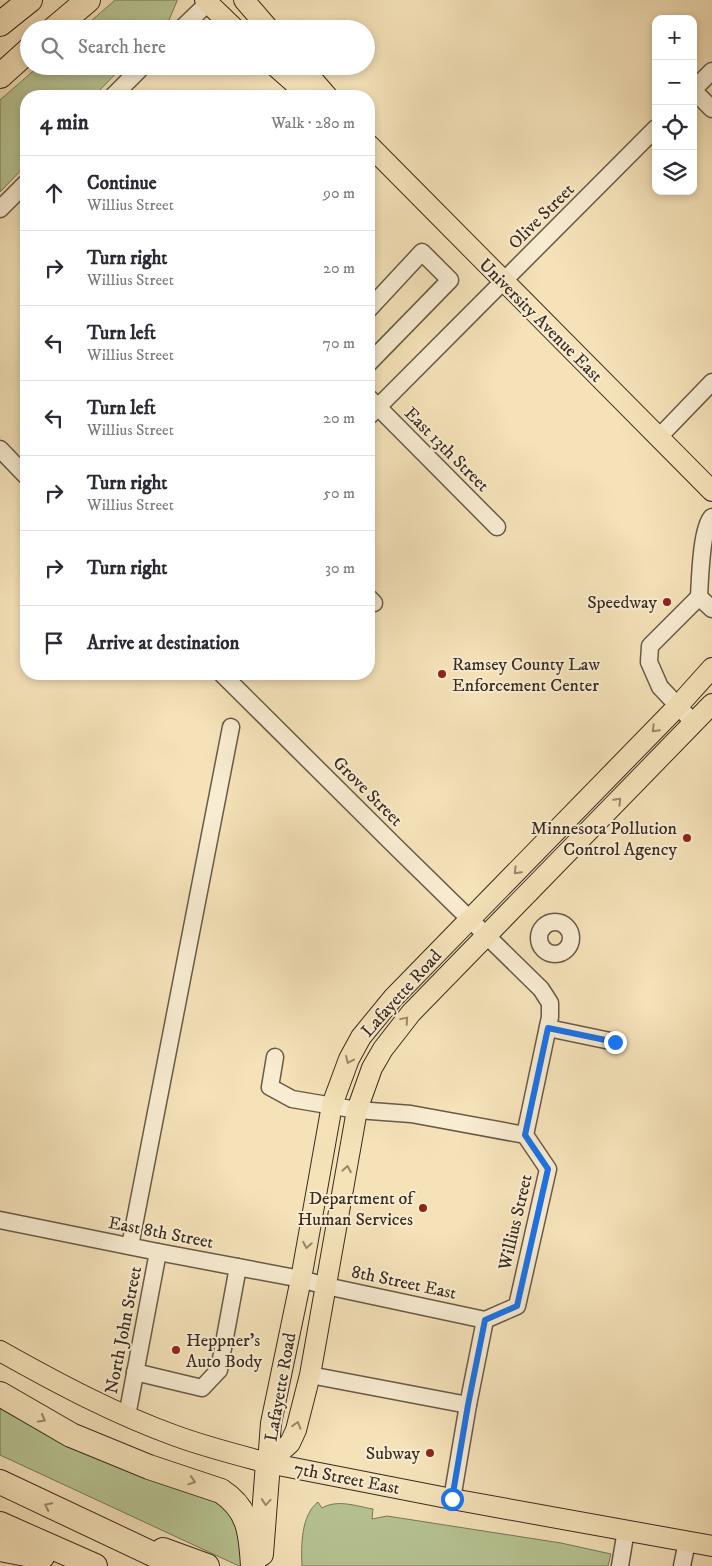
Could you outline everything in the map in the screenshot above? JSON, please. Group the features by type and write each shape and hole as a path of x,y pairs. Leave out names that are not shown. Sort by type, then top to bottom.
{"highway":[{"path":"0,24 30,0"},
{"path":"65,20 88,0"},
{"path":"0,76 20,58"},
{"path":"0,1394 71,1435 140,1464 221,1491 232,1498 240,1507 257,1541 260,1566"},
{"path":"253,1566 268,1463"},
{"path":"0,1482 178,1566"},
{"path":"0,1524 95,1566"},
{"path":"92,1527 207,1566"},
{"path":"0,1540 64,1566"},
{"path":"0,1549 42,1557"}],"main road":[{"path":"244,0 261,20"},
{"path":"208,1 226,20"},
{"path":"283,75 296,90"},
{"path":"309,75 322,90"},
{"name":"University Avenue East","path":"375,154 712,491"},
{"name":"Lafayette Road","path":"268,1463 290,1443 296,1430 310,1375 314,1282 332,1105 349,1058 374,1019 677,707 712,668"},
{"name":"Lafayette Road","path":"268,1463 271,1423 314,1282 357,1110 372,1068 383,1049 411,1012 712,704"},
{"name":"7th Street East","path":"0,1351 54,1382 127,1416 202,1445 268,1463 452,1499 712,1546"}],"street":[{"path":"190,20 208,1"},
{"path":"697,86 712,71"},
{"path":"119,90 135,75"},
{"path":"697,94 712,109"},
{"name":"Olive Street","path":"375,404 503,282 652,132"},
{"path":"0,209 20,189"},
{"path":"375,303 422,252 450,280 375,357"},
{"path":"658,438 712,382"},
{"name":"East 13th Street","path":"375,410 497,527"},
{"path":"0,449 20,470"},
{"path":"694,723 660,687 649,662 650,646 699,597 705,535 708,522 712,518"},
{"path":"699,597 712,609"},
{"name":"Grove Street","path":"228,680 486,936"},
{"path":"130,1246 231,727"},
{"path":"275,1057 270,1087 292,1099 357,1110 411,1114 525,1135 548,1028 550,1002 541,989 486,936"},
{"path":"548,1028 615,1042"},
{"name":"Willius Street","path":"485,1320 517,1306 548,1169 525,1135"},
{"name":"East 8th Street","path":"0,1220 314,1282"},
{"name":"North John Street","path":"127,1416 158,1252"},
{"path":"135,1372 202,1388 219,1370 238,1267"},
{"name":"8th Street East","path":"314,1282 485,1320"},
{"path":"452,1499 485,1320"},
{"path":"310,1375 468,1405"},
{"path":"620,1566 626,1530"},
{"path":"682,1566 687,1542"}],"green space":[{"path":"115,0 177,0 169,20 92,20"},
{"path":"29,75 114,75 100,90 20,90 20,171 0,192 0,100"},
{"path":"0,1403 217,1499 237,1519 244,1566 239,1566 0,1455"},
{"path":"318,1502 322,1508 328,1505 340,1504 373,1509 372,1519 387,1516 561,1543 611,1554 608,1566 302,1566 302,1540 305,1523 312,1508"}],"place":[{"name":"Speedway","path":"667,602"},
{"name":"Ramsey County Law Enforcement Center","path":"442,674"},
{"name":"Minnesota Pollution Control Agency","path":"687,838"},
{"name":"Department of Human Services","path":"423,1208"},
{"name":"Heppner's Auto Body","path":"176,1350"},
{"name":"Subway","path":"430,1453"}],"route":[{"path":"452,1499 485,1320 517,1306 548,1169 525,1135 548,1028 615,1042"}]}
